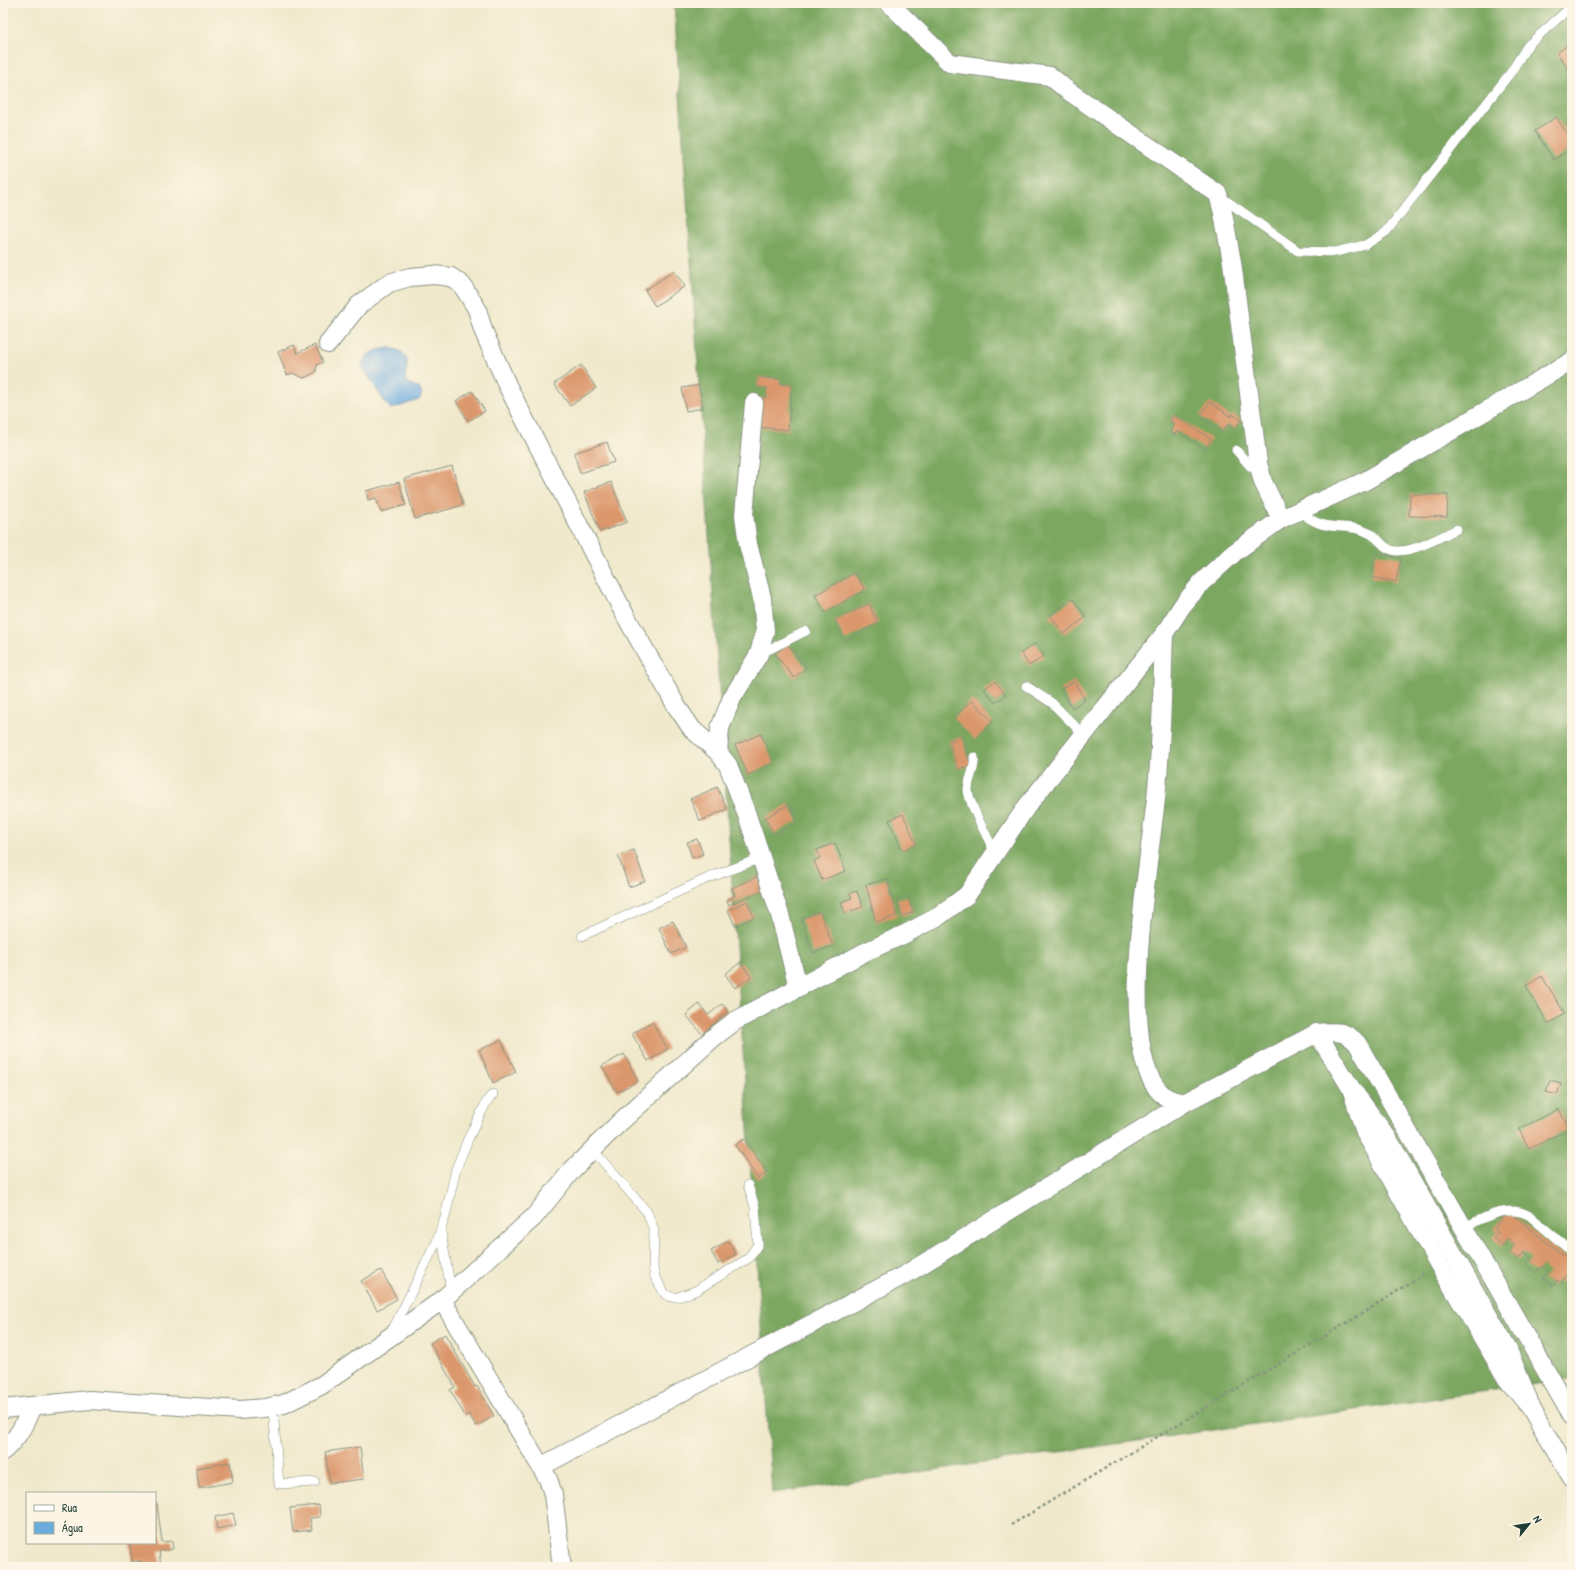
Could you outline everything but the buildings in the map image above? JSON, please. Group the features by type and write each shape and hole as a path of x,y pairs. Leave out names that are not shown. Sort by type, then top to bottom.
{"street":[{"path":"889,3 950,63 1050,76 1067,90 1218,194 1232,262 1254,442 1263,482 1281,519"},
{"path":"328,344 359,305 389,283 410,277 434,275 451,277 462,284 477,310 483,330 508,387 624,613 677,707 692,729 718,752 728,765 780,915 798,987"},
{"path":"3,1409 89,1400 240,1410 272,1407 284,1404 322,1385 447,1296 534,1217 572,1170 592,1149 714,1037 735,1021 864,952 905,934 939,916 967,895 1027,806 1164,634 1182,606 1202,582 1235,552 1281,519 1365,481 1572,361"},
{"path":"718,752 720,728 732,698 759,654 765,631 765,617 748,544 744,515 754,403"},
{"path":"1164,634 1160,752 1138,952 1137,1006 1141,1047 1150,1076 1162,1094 1173,1101 1184,1103"},
{"path":"542,1466 908,1273 1184,1103 1317,1033 1340,1031 1345,1033 1357,1043 1572,1416"},
{"path":"1317,1033 1351,1088 1387,1136 1508,1350 1526,1390 1530,1406"},
{"path":"1351,1088 1365,1132 1438,1264 1507,1379 1530,1406 1572,1478"},
{"path":"447,1296 542,1466 553,1494 562,1567"},
{"path":"3,1451 16,1438 23,1428 32,1406"}],"lane":[{"path":"1218,194 1298,251 1335,252 1365,245 1386,232 1511,72 1528,45 1572,6"},
{"path":"1236,450 1250,466 1260,472"},
{"path":"1300,511 1315,523 1358,530 1372,534 1384,546 1397,551 1406,550 1457,530"},
{"path":"759,654 806,631"},
{"path":"1026,686 1052,703 1084,735"},
{"path":"974,757 975,764 970,777 968,792 995,853"},
{"path":"582,936 706,879 761,858"},
{"path":"389,1337 441,1230 456,1169 468,1138 484,1106 493,1094"},
{"path":"592,1149 647,1212 654,1230 653,1267 655,1277 665,1294 671,1297 678,1297 696,1291 749,1258 758,1244 755,1207 748,1185"},
{"path":"1463,1228 1490,1215 1513,1210 1523,1212 1572,1252"},
{"path":"441,1230 447,1296"},
{"path":"272,1407 279,1484 315,1482"}],"path":[{"path":"1011,1524 1368,1310 1438,1264"}],"green space":[{"path":"674,3 1572,3 1572,1379 772,1493"}],"water":[{"path":"391,348 404,354 407,362 406,382 419,388 422,394 419,400 391,409 362,367 363,362 373,352"}]}
